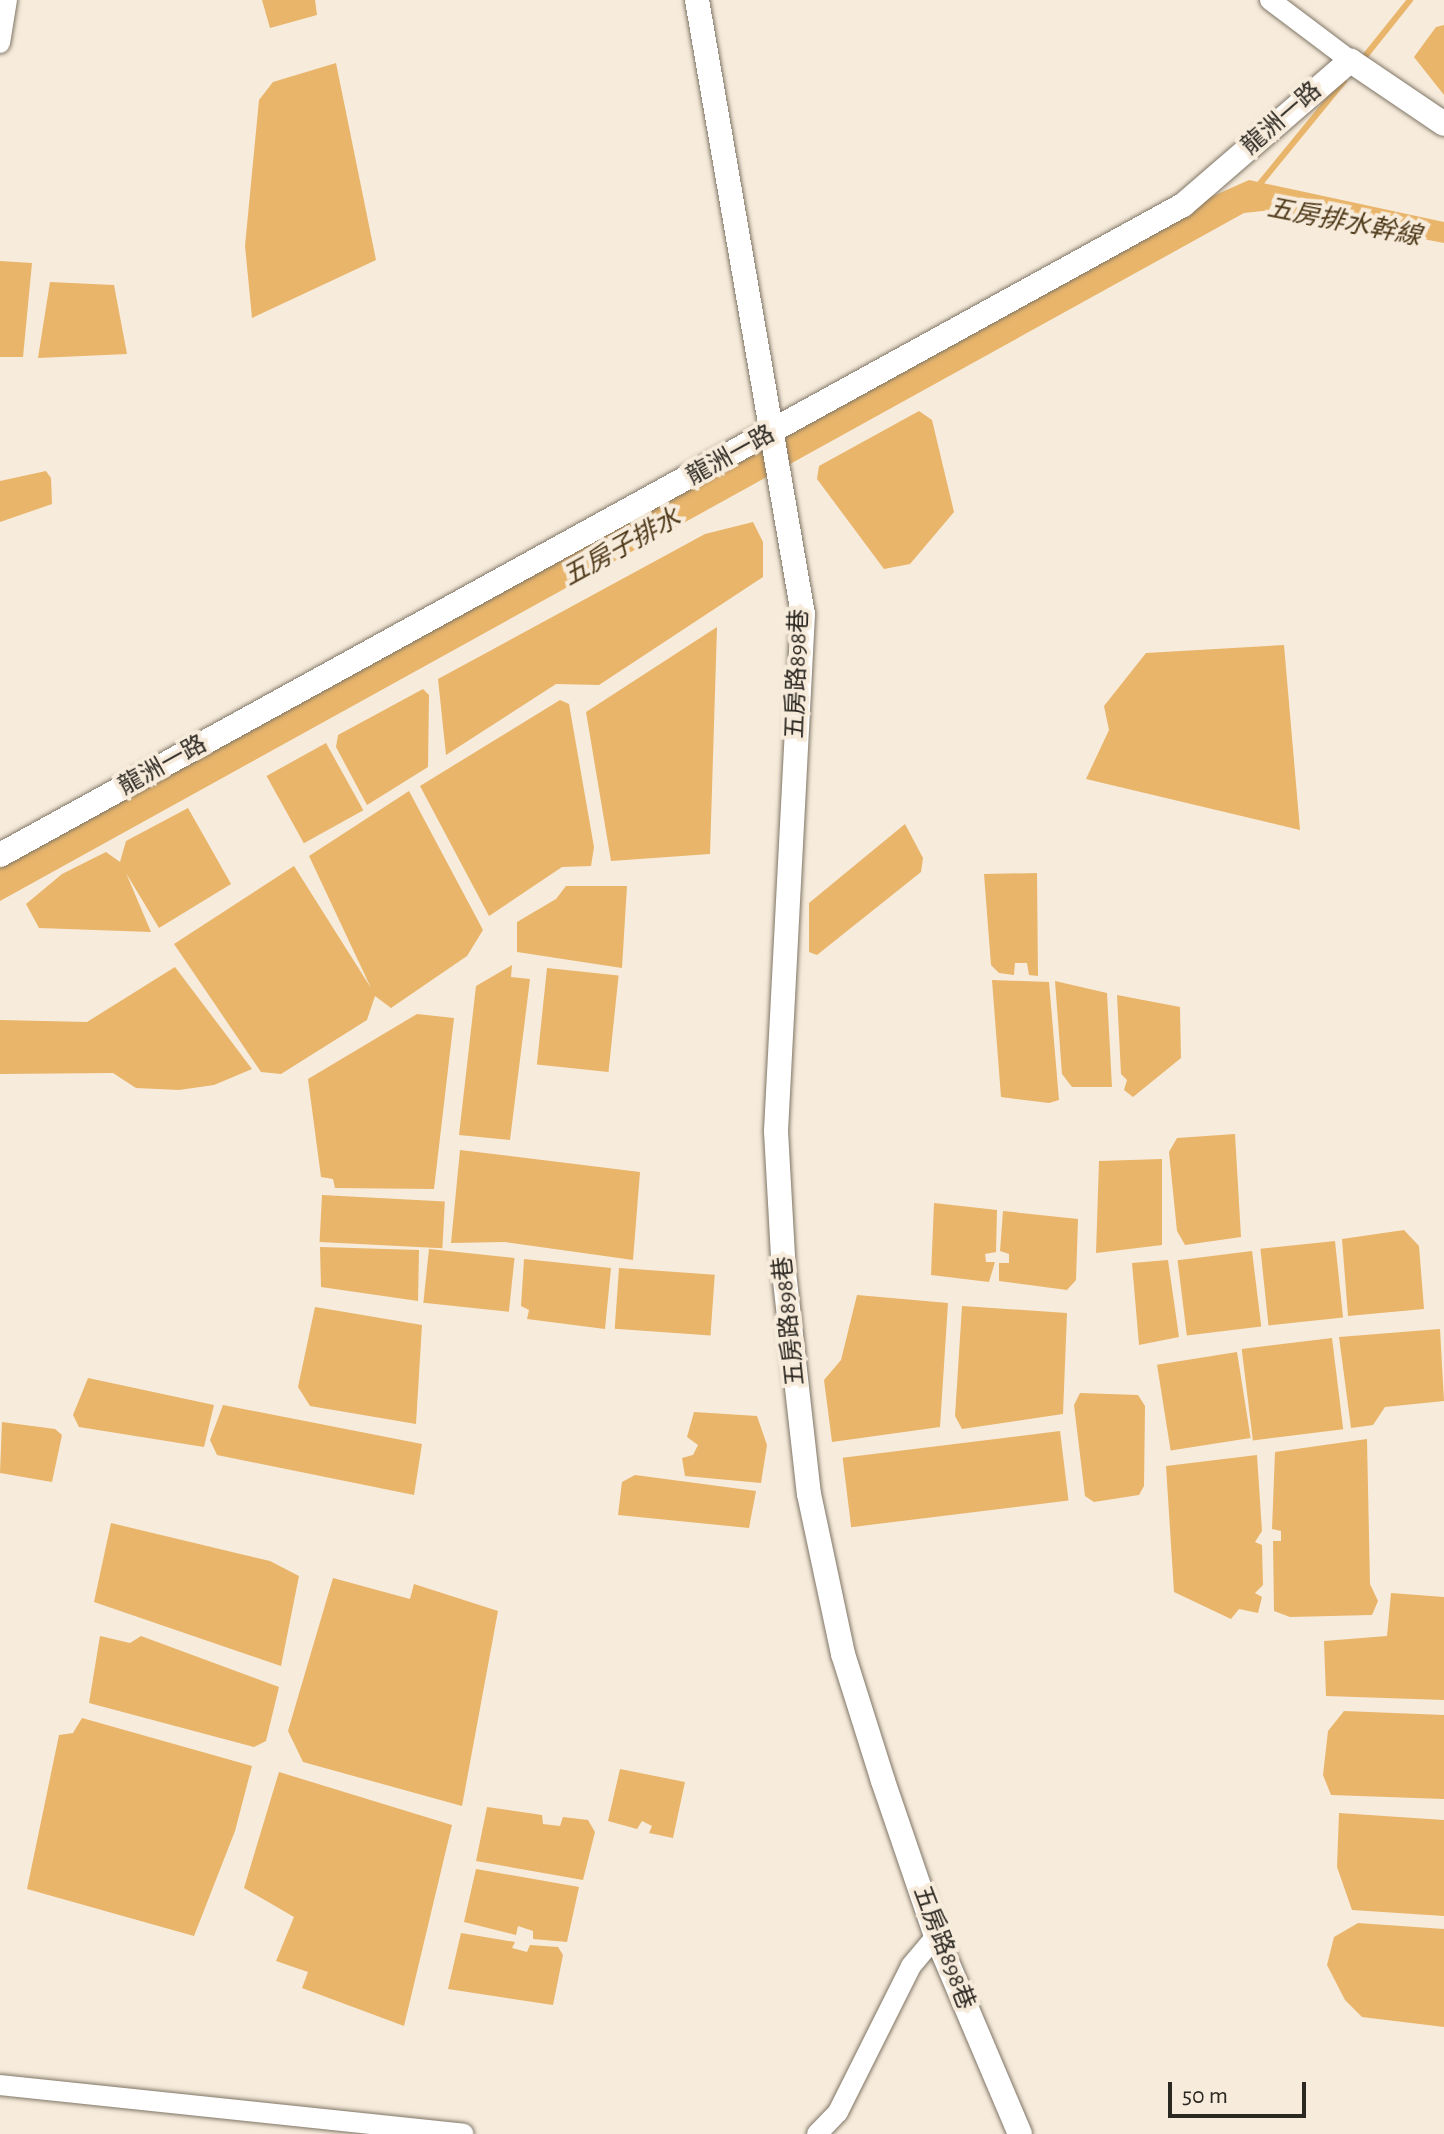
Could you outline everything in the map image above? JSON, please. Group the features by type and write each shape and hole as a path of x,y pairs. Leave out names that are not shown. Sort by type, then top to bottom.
{"street":[{"path":"0,43 7,0"},
{"path":"697,0 772,434"},
{"path":"1270,0 1356,65 1444,124"},
{"name":"龍洲一路","path":"0,855 772,434 1183,205 1356,65"},
{"name":"五房路898巷","path":"772,434 803,614 776,1131 784,1272 809,1494 843,1654 936,1936 1020,2134"},
{"path":"817,2134 838,2112 911,1966 936,1936"},
{"path":"0,2085 463,2134"}],"water":[{"path":"262,0 315,0 317,15 270,28"},
{"path":"1444,25 1444,95 1414,57 1436,27"},
{"path":"336,63 376,260 252,318 245,246 259,100 273,82"},
{"path":"1249,180 1444,222 1444,243 1272,210 1244,213 0,901 0,863 1184,209"},
{"path":"0,261 32,263 23,357 0,357"},
{"path":"50,282 114,285 127,354 38,358"},
{"path":"919,411 932,420 954,512 910,564 884,569 817,479 819,466"},
{"path":"46,471 51,478 52,504 0,522 0,481"},
{"path":"753,522 763,542 763,577 599,685 556,684 446,755 438,679 705,534"},
{"path":"717,627 710,854 611,861 586,712"},
{"path":"1284,645 1300,830 1086,779 1109,730 1104,706 1146,653"},
{"path":"423,689 429,695 428,767 367,805 336,747 338,735"},
{"path":"560,700 569,704 594,847 591,866 562,867 489,916 420,786"},
{"path":"326,743 363,810 304,843 267,776"},
{"path":"409,791 483,930 467,956 391,1008 375,996 367,1020 281,1074 261,1072 174,944 294,866 371,988 309,856"},
{"path":"188,808 231,884 159,928 126,873 151,932 39,928 26,904 62,874 106,852 120,862 126,841"},
{"path":"905,824 923,858 921,872 817,955 809,952 809,903"},
{"path":"1037,873 1038,976 1029,975 1027,963 1015,963 1014,975 999,973 991,965 984,874"},
{"path":"566,886 627,886 622,968 517,952 517,922 556,899"},
{"path":"512,965 511,977 530,979 510,1140 459,1135 476,986"},
{"path":"175,967 252,1069 214,1085 179,1090 136,1088 113,1073 0,1074 0,1020 87,1022"},
{"path":"547,968 619,976 608,1072 537,1064"},
{"path":"992,980 1049,982 1059,1100 1049,1103 1001,1097"},
{"path":"1055,981 1107,993 1112,1087 1072,1087 1062,1074"},
{"path":"1117,995 1180,1007 1181,1058 1133,1097 1124,1090 1127,1080 1121,1074"},
{"path":"417,1014 454,1018 434,1189 335,1188 333,1179 321,1177 308,1079"},
{"path":"1235,1134 1241,1237 1185,1245 1177,1231 1169,1152 1177,1138"},
{"path":"460,1150 640,1172 633,1260 505,1242 451,1243"},
{"path":"1162,1159 1162,1245 1096,1253 1099,1161"},
{"path":"322,1195 445,1201 442,1248 320,1242"},
{"path":"934,1203 997,1210 996,1252 985,1254 986,1262 995,1262 989,1282 931,1275"},
{"path":"1003,1211 1078,1219 1076,1280 1067,1290 999,1281 999,1263 1009,1263 1009,1254 1000,1251"},
{"path":"1404,1230 1419,1246 1424,1309 1348,1316 1342,1239"},
{"path":"1335,1241 1343,1318 1268,1325 1260,1249"},
{"path":"320,1247 419,1250 418,1301 321,1287"},
{"path":"429,1249 515,1258 509,1312 423,1303"},
{"path":"1252,1251 1261,1326 1187,1336 1178,1260"},
{"path":"524,1259 611,1268 605,1329 527,1319 529,1310 521,1306"},
{"path":"1168,1260 1179,1337 1139,1345 1132,1263"},
{"path":"619,1268 715,1275 711,1336 615,1329"},
{"path":"857,1295 948,1303 940,1427 832,1442 824,1380 841,1360"},
{"path":"962,1306 1067,1313 1063,1414 962,1429 955,1416"},
{"path":"315,1307 422,1325 416,1424 310,1406 298,1387"},
{"path":"1440,1329 1444,1401 1385,1407 1373,1425 1351,1428 1339,1337"},
{"path":"1332,1338 1343,1429 1253,1440 1242,1349"},
{"path":"1237,1352 1251,1438 1171,1451 1157,1365"},
{"path":"88,1378 214,1405 204,1447 79,1427 73,1415"},
{"path":"1080,1393 1138,1395 1145,1406 1144,1486 1139,1495 1094,1502 1085,1496 1074,1405"},
{"path":"223,1405 422,1444 414,1495 217,1455 210,1440"},
{"path":"694,1412 757,1416 767,1445 761,1483 685,1476 682,1458 693,1455 698,1445 687,1437"},
{"path":"2,1422 55,1429 62,1435 52,1482 0,1473"},
{"path":"1060,1431 1069,1500 851,1527 843,1458"},
{"path":"1367,1439 1370,1584 1378,1601 1372,1615 1290,1617 1274,1611 1273,1541 1281,1541 1281,1531 1272,1529 1275,1452"},
{"path":"1257,1455 1262,1531 1255,1542 1262,1545 1263,1585 1255,1593 1262,1597 1258,1613 1239,1609 1231,1619 1174,1592 1166,1466"},
{"path":"635,1475 756,1491 749,1528 618,1515 622,1482"},
{"path":"111,1523 270,1561 299,1576 281,1666 94,1602"},
{"path":"333,1578 410,1599 414,1584 498,1611 462,1806 303,1762 288,1731"},
{"path":"1391,1593 1444,1597 1444,1700 1326,1696 1324,1641 1387,1636"},
{"path":"100,1636 130,1643 141,1636 279,1687 266,1741 254,1747 89,1703"},
{"path":"1344,1711 1444,1715 1444,1799 1331,1795 1323,1775 1328,1731"},
{"path":"82,1718 252,1766 235,1831 194,1936 27,1889 59,1735 73,1733"},
{"path":"620,1769 685,1782 673,1838 649,1833 652,1826 642,1821 637,1829 608,1821"},
{"path":"279,1772 452,1825 404,2026 302,1988 308,1972 276,1961 294,1917 244,1888"},
{"path":"487,1807 542,1815 543,1824 560,1826 563,1817 588,1820 595,1832 583,1880 476,1861"},
{"path":"1339,1813 1444,1820 1444,1916 1352,1910 1337,1867"},
{"path":"476,1869 579,1887 567,1942 533,1939 533,1931 518,1926 516,1935 464,1922"},
{"path":"1358,1923 1444,1929 1444,2027 1362,2017 1345,2000 1327,1965 1334,1937"},
{"path":"461,1933 515,1942 512,1948 527,1952 530,1945 558,1947 563,1955 553,2005 448,1989"}],"waterway":[{"path":"1362,60 1410,0"},
{"path":"1258,186 1344,81"}],"water label":[{"name":"五房排水幹線","path":"1344,223"},
{"name":"五房子排水","path":"622,548"}]}
